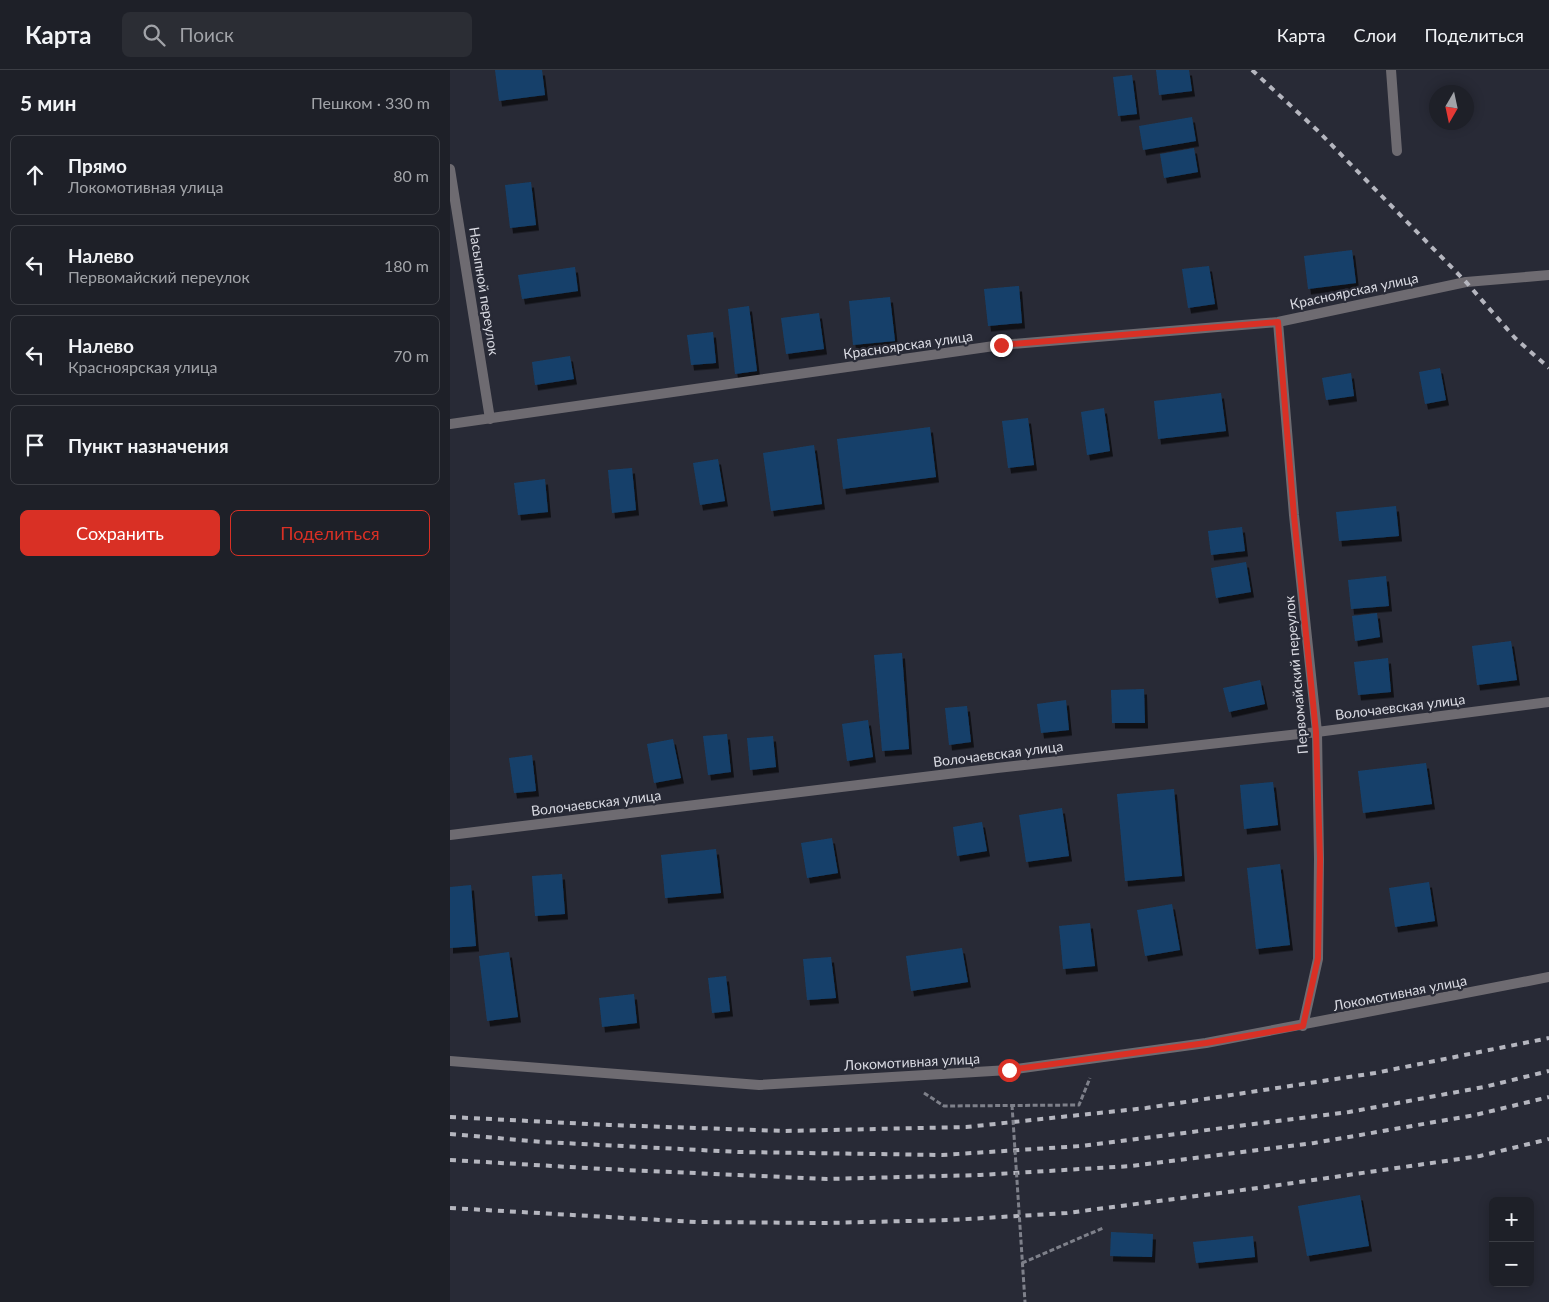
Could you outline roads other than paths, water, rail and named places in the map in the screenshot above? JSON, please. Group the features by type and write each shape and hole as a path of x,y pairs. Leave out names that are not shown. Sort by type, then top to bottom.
{"street":[{"path":"1390,70 1397,151"},
{"name":"Насыпной переулок","path":"450,169 490,419"},
{"name":"Красноярская улица","path":"450,424 1001,345 1278,322 1466,282 1549,275"},
{"name":"Первомайский переулок","path":"1278,322 1294,516 1316,732 1320,859 1318,958 1303,1026"},
{"name":"Волочаевская улица","path":"450,835 988,769 1316,732 1549,702"},
{"name":"Локомотивная улица","path":"450,1061 759,1085 1009,1070 1206,1043 1303,1026 1549,977"}],"railway":[{"path":"1252,70 1317,130 1466,282 1515,338 1549,368"},
{"path":"450,1117 785,1131 966,1127 1146,1108 1375,1073 1549,1038"},
{"path":"450,1134 543,1142 739,1152 942,1155 1081,1146 1349,1112 1484,1087 1549,1071"},
{"path":"450,1160 827,1179 980,1175 1132,1166 1314,1143 1475,1115 1549,1097"},
{"path":"450,1208 696,1222 825,1223 951,1220 1067,1213 1480,1156 1549,1139"}]}
